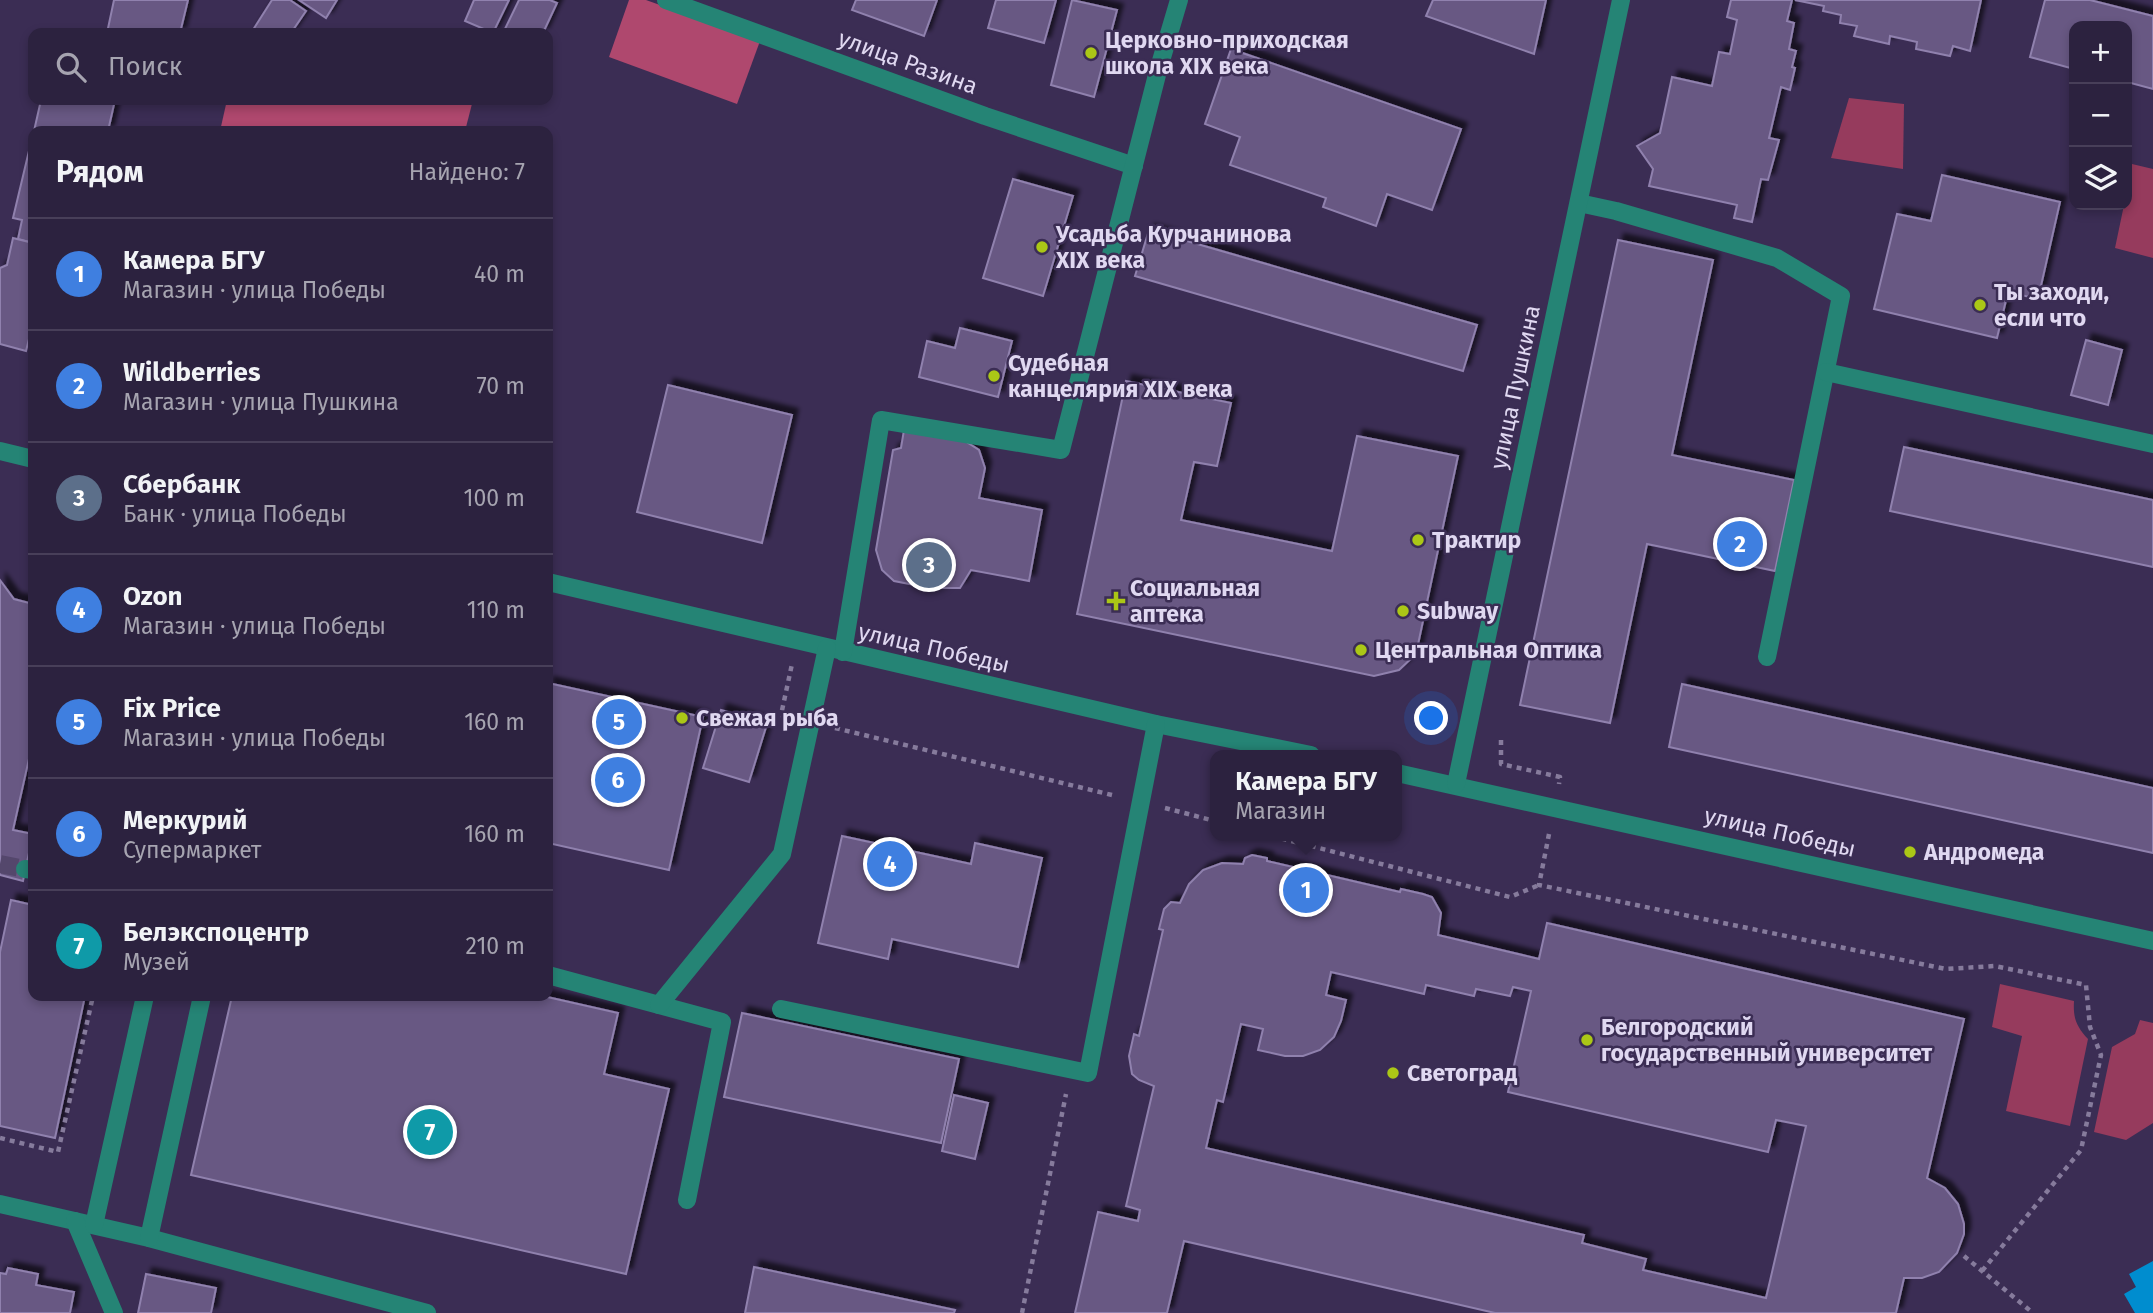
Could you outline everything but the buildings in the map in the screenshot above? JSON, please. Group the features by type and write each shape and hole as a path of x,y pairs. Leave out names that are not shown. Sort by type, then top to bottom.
{"street":[{"name":"улица Разина","path":"666,0 985,116 1134,166"},
{"path":"659,1005 782,854 835,650 881,420 1061,450 1179,0"},
{"name":"улица Пушкина","path":"1456,785 1621,0"},
{"path":"1578,203 1616,211 1777,258 1841,296 1767,657"},
{"path":"1826,372 2153,444"},
{"path":"0,451 28,458"},
{"name":"улица Победы","path":"553,583 1156,724 1286,750"},
{"path":"781,1009 1088,1073 1156,724"},
{"name":"улица Победы","path":"1402,773 2153,941"},
{"path":"553,976 722,1021 687,1200"},
{"path":"94,1225 144,1001"},
{"path":"149,1238 201,1001"},
{"path":"0,1204 149,1238 427,1313"},
{"path":"75,1221 114,1313"}],"path":[{"path":"1501,740 1501,764 1560,778 1539,885"},
{"path":"1141,802 1210,820"},
{"path":"1292,841 1510,897 1539,885 1946,969 1995,966 2086,985 2090,1027 2101,1055 2081,1150 1982,1271"},
{"path":"0,1138 58,1152 92,1001"},
{"path":"1964,1256 2033,1313"}],"shaded area":[{"path":"629,0 646,0 760,41 737,104 609,57"},
{"path":"1849,98 1904,104 1903,169 1831,158"},
{"path":"226,105 472,105 466,126 221,126"},
{"path":"2132,164 2153,169 2153,258 2115,248 2123,210 2132,210"},
{"path":"2000,984 2074,1001 2076,1021 2088,1039 2070,1126 2006,1111 2022,1036 1992,1027"},
{"path":"2140,1020 2153,1023 2153,1123 2126,1140 2094,1132 2112,1047 2135,1034"}],"water":[{"path":"2153,1261 2153,1313 2135,1313 2124,1294 2136,1287 2129,1274"}],"tunnel":[{"path":"0,864 25,869"}],"place":[{"name":"Церковно-приходская школа XIX века","path":"1091,53"},
{"name":"Усадьба Курчанинова XIX века","path":"1042,247"},
{"name":"Ты заходи, если что","path":"1980,305"},
{"name":"Судебная канцелярия XIX века","path":"994,376"},
{"name":"Трактир","path":"1418,540"},
{"name":"Wildberries","path":"1740,544"},
{"name":"Сбербанк","path":"929,565"},
{"name":"Социальная аптека","path":"1116,601"},
{"name":"Subway","path":"1403,611"},
{"name":"Центральная Оптика","path":"1361,650"},
{"name":"Свежая рыба","path":"682,718"},
{"name":"Fix Price","path":"619,722"},
{"name":"Меркурий","path":"618,780"},
{"name":"Андромеда","path":"1910,852"},
{"name":"Ozon","path":"890,864"},
{"name":"Камера БГУ","path":"1306,890"},
{"name":"Белгородский государственный университет","path":"1587,1040"},
{"name":"Светоград","path":"1393,1073"},
{"name":"Белэкспоцентр","path":"430,1132"}]}
